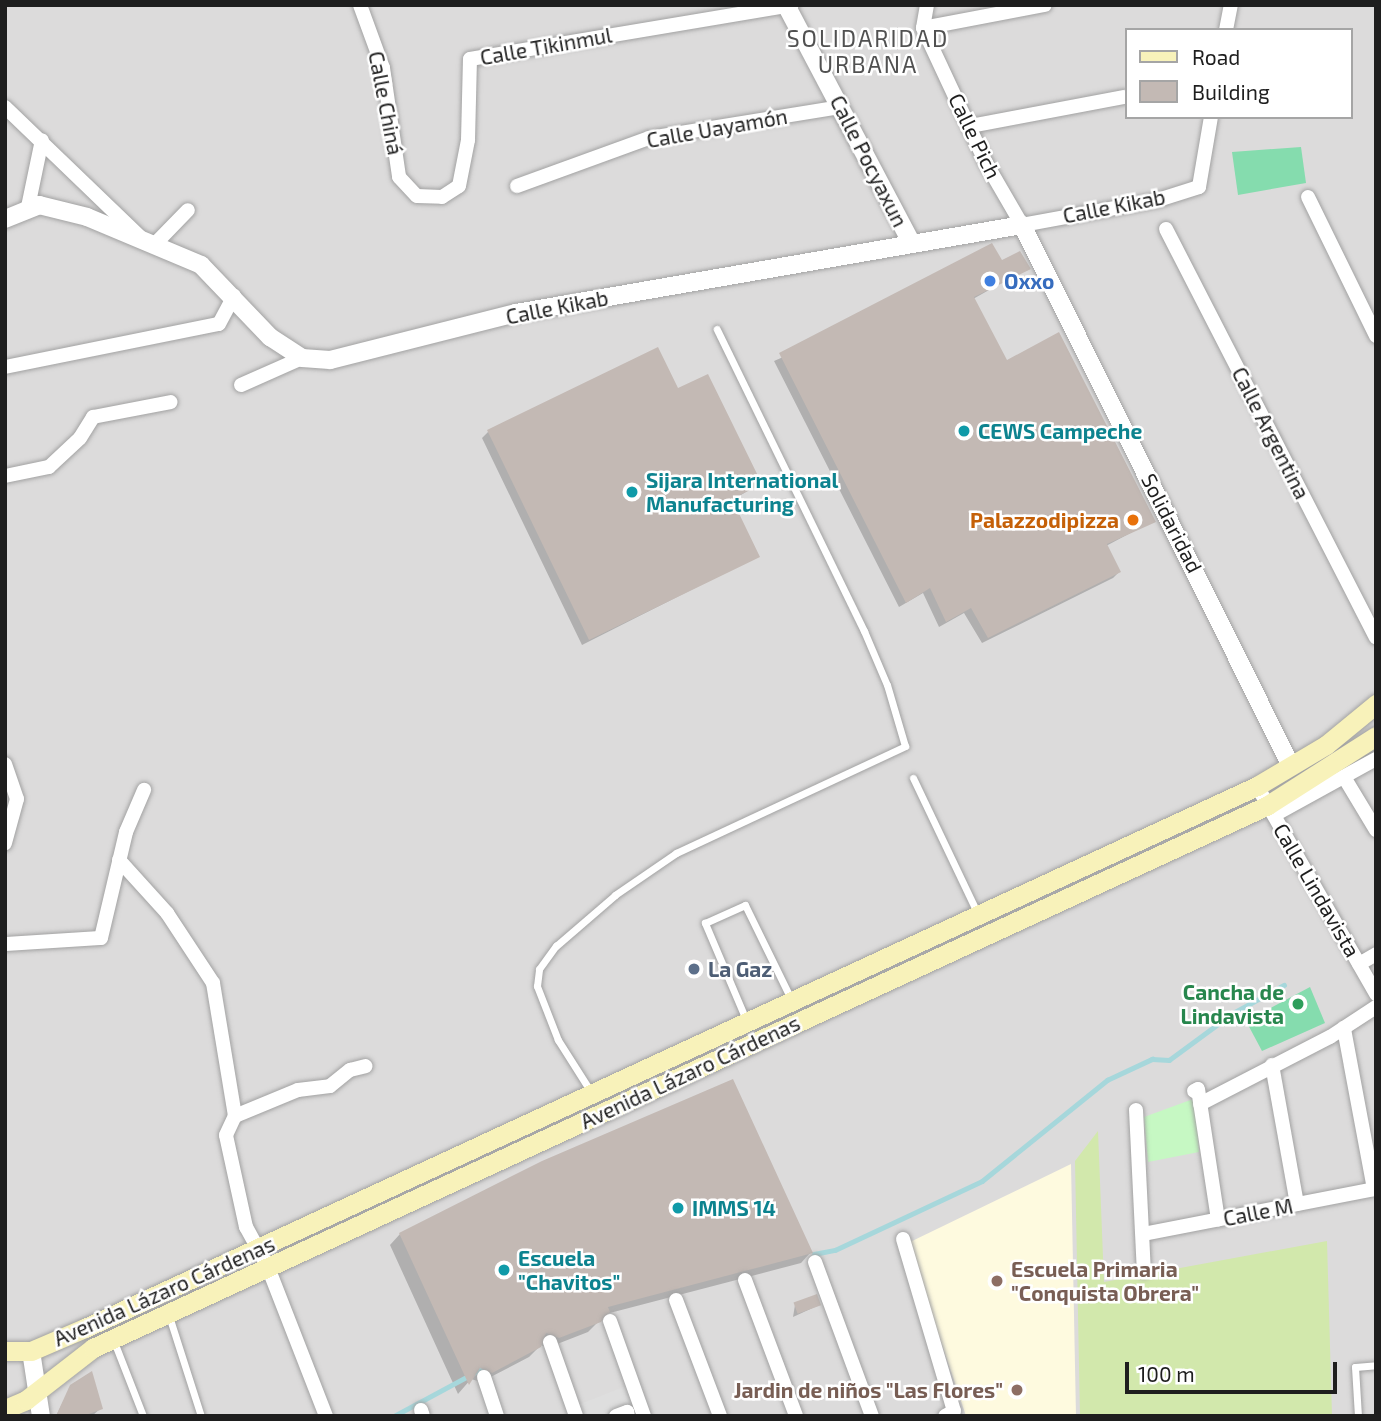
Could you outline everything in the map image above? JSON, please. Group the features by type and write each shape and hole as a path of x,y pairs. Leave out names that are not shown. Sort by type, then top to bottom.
{"main road":[{"name":"Avenida Lázaro Cárdenas","path":"13,1349 258,1248 1257,786 1291,766 1376,704"},
{"name":"Avenida Lázaro Cárdenas","path":"5,1409 38,1391 93,1348 566,1129 1271,810 1301,785 1376,736"}],"street":[{"name":"Calle Chiná","path":"360,5 383,68 399,177 417,196"},
{"path":"927,5 923,28 1045,5"},
{"path":"1226,28 1231,5"},
{"name":"Calle Tikinmul","path":"417,196 442,197 459,186 468,140 470,59 788,6"},
{"name":"Calle Pocyaxun","path":"788,6 912,244"},
{"name":"Calle Pich","path":"923,28 1022,225"},
{"path":"970,126 1124,97"},
{"path":"5,107 149,244"},
{"name":"Calle Uayamón","path":"517,186 649,138 841,107"},
{"name":"Calle Kikab","path":"302,358 330,359 516,313 1158,200 1199,187 1211,119"},
{"path":"28,207 42,140"},
{"path":"1308,197 1376,336"},
{"path":"5,219 28,207 87,217 201,265 234,296 270,337 302,358"},
{"path":"149,244 188,210"},
{"name":"Solidaridad","path":"1022,225 1301,785"},
{"name":"Calle Argentina","path":"1166,229 1376,637"},
{"path":"5,367 219,324 234,296"},
{"path":"242,385 302,358"},
{"path":"5,476 49,467 80,438 93,417 171,402"},
{"path":"1271,810 1345,777 1376,759"},
{"path":"5,764 17,799 6,840"},
{"path":"1345,777 1376,830"},
{"name":"Calle Lindavista","path":"1257,786 1376,994"},
{"path":"5,944 101,938 119,860 144,790"},
{"path":"119,860 167,913 213,983 235,1116 226,1135 228,1159 246,1227 268,1267 326,1416"},
{"path":"1359,964 1376,954"},
{"path":"1218,1219 1197,1098 1272,1065 1376,1007"},
{"path":"1344,1027 1374,1181"},
{"path":"664,1060 674,1080"},
{"path":"1272,1065 1297,1204"},
{"path":"235,1116 298,1090 330,1086 350,1070 366,1066"},
{"path":"1136,1110 1144,1271"},
{"path":"557,1111 566,1129"},
{"name":"Calle M","path":"1143,1234 1297,1204 1374,1181"},
{"path":"904,1239 949,1413"},
{"path":"815,1262 872,1416"},
{"path":"745,1280 796,1416"},
{"path":"676,1300 720,1416"},
{"path":"610,1321 643,1416"},
{"path":"550,1342 576,1416"},
{"path":"13,1349 38,1391 41,1416"},
{"path":"484,1377 497,1416"},
{"path":"616,1416 627,1412 628,1416"}],"lane":[{"path":"593,1094 558,1040 537,986 539,969 556,946 615,894 676,853 905,746 887,685 868,642 717,329"},
{"path":"913,778 979,915"},
{"path":"747,1022 705,923 745,905 792,1001"},
{"path":"168,1313 201,1416"},
{"path":"113,1339 142,1416"},
{"path":"1358,1416 1355,1367 1376,1365"}],"shaded area":[{"path":"5,5 1376,5 1376,1416 5,1416"},
{"name":"Escuela Primaria \"Conquista Obrera\"","path":"1071,1164 1076,1416 966,1416 908,1243"},
{"path":"631,1384 642,1416 576,1416 573,1407"}],"green space":[{"path":"1301,147 1306,183 1238,195 1232,152"},
{"name":"Cancha de Lindavista","path":"1310,987 1325,1023 1262,1051 1246,1021"},
{"path":"1196,1098 1199,1152 1148,1162 1144,1117"},
{"path":"1098,1131 1104,1282 1327,1241 1332,1416 1080,1416 1075,1161"}],"building":[{"name":"CEWS Campeche","path":"992,243 1002,260 1020,251 1031,269 974,297 1007,360 1059,332 1156,522 1107,544 1121,572 988,638 971,608 946,622 930,588 906,603 779,353"},
{"name":"Sijara International Manufacturing","path":"658,347 678,388 708,374 762,484 732,499 760,557 589,640 487,430"},
{"path":"733,1079 813,1253 608,1307 610,1312 601,1322 559,1338 546,1333 541,1347 492,1373 480,1368 469,1385 399,1233 542,1161"},
{"path":"817,1294 821,1305 798,1314 794,1303"},
{"path":"92,1371 103,1409 83,1416 56,1416 70,1385"}],"waterway":[{"path":"814,1254 835,1250 982,1181 1107,1080 1152,1059 1169,1060 1233,1013 1284,985"},
{"path":"394,1416 485,1367"}],"place":[{"name":"Oxxo","path":"990,281"},
{"name":"CEWS Campeche","path":"964,431"},
{"name":"Sijara International Manufacturing","path":"632,492"},
{"name":"Palazzodipizza","path":"1133,520"},
{"name":"La Gaz","path":"694,969"},
{"name":"Cancha de Lindavista","path":"1298,1004"},
{"name":"IMMS 14","path":"678,1208"},
{"name":"Escuela \"Chavitos\"","path":"504,1270"},
{"name":"Escuela Primaria \"Conquista Obrera\"","path":"997,1281"},
{"name":"Jardin de niños \"Las Flores\"","path":"1017,1390"}],"district":[{"name":"SOLIDARIDAD URBANA","path":"868,51"}]}
